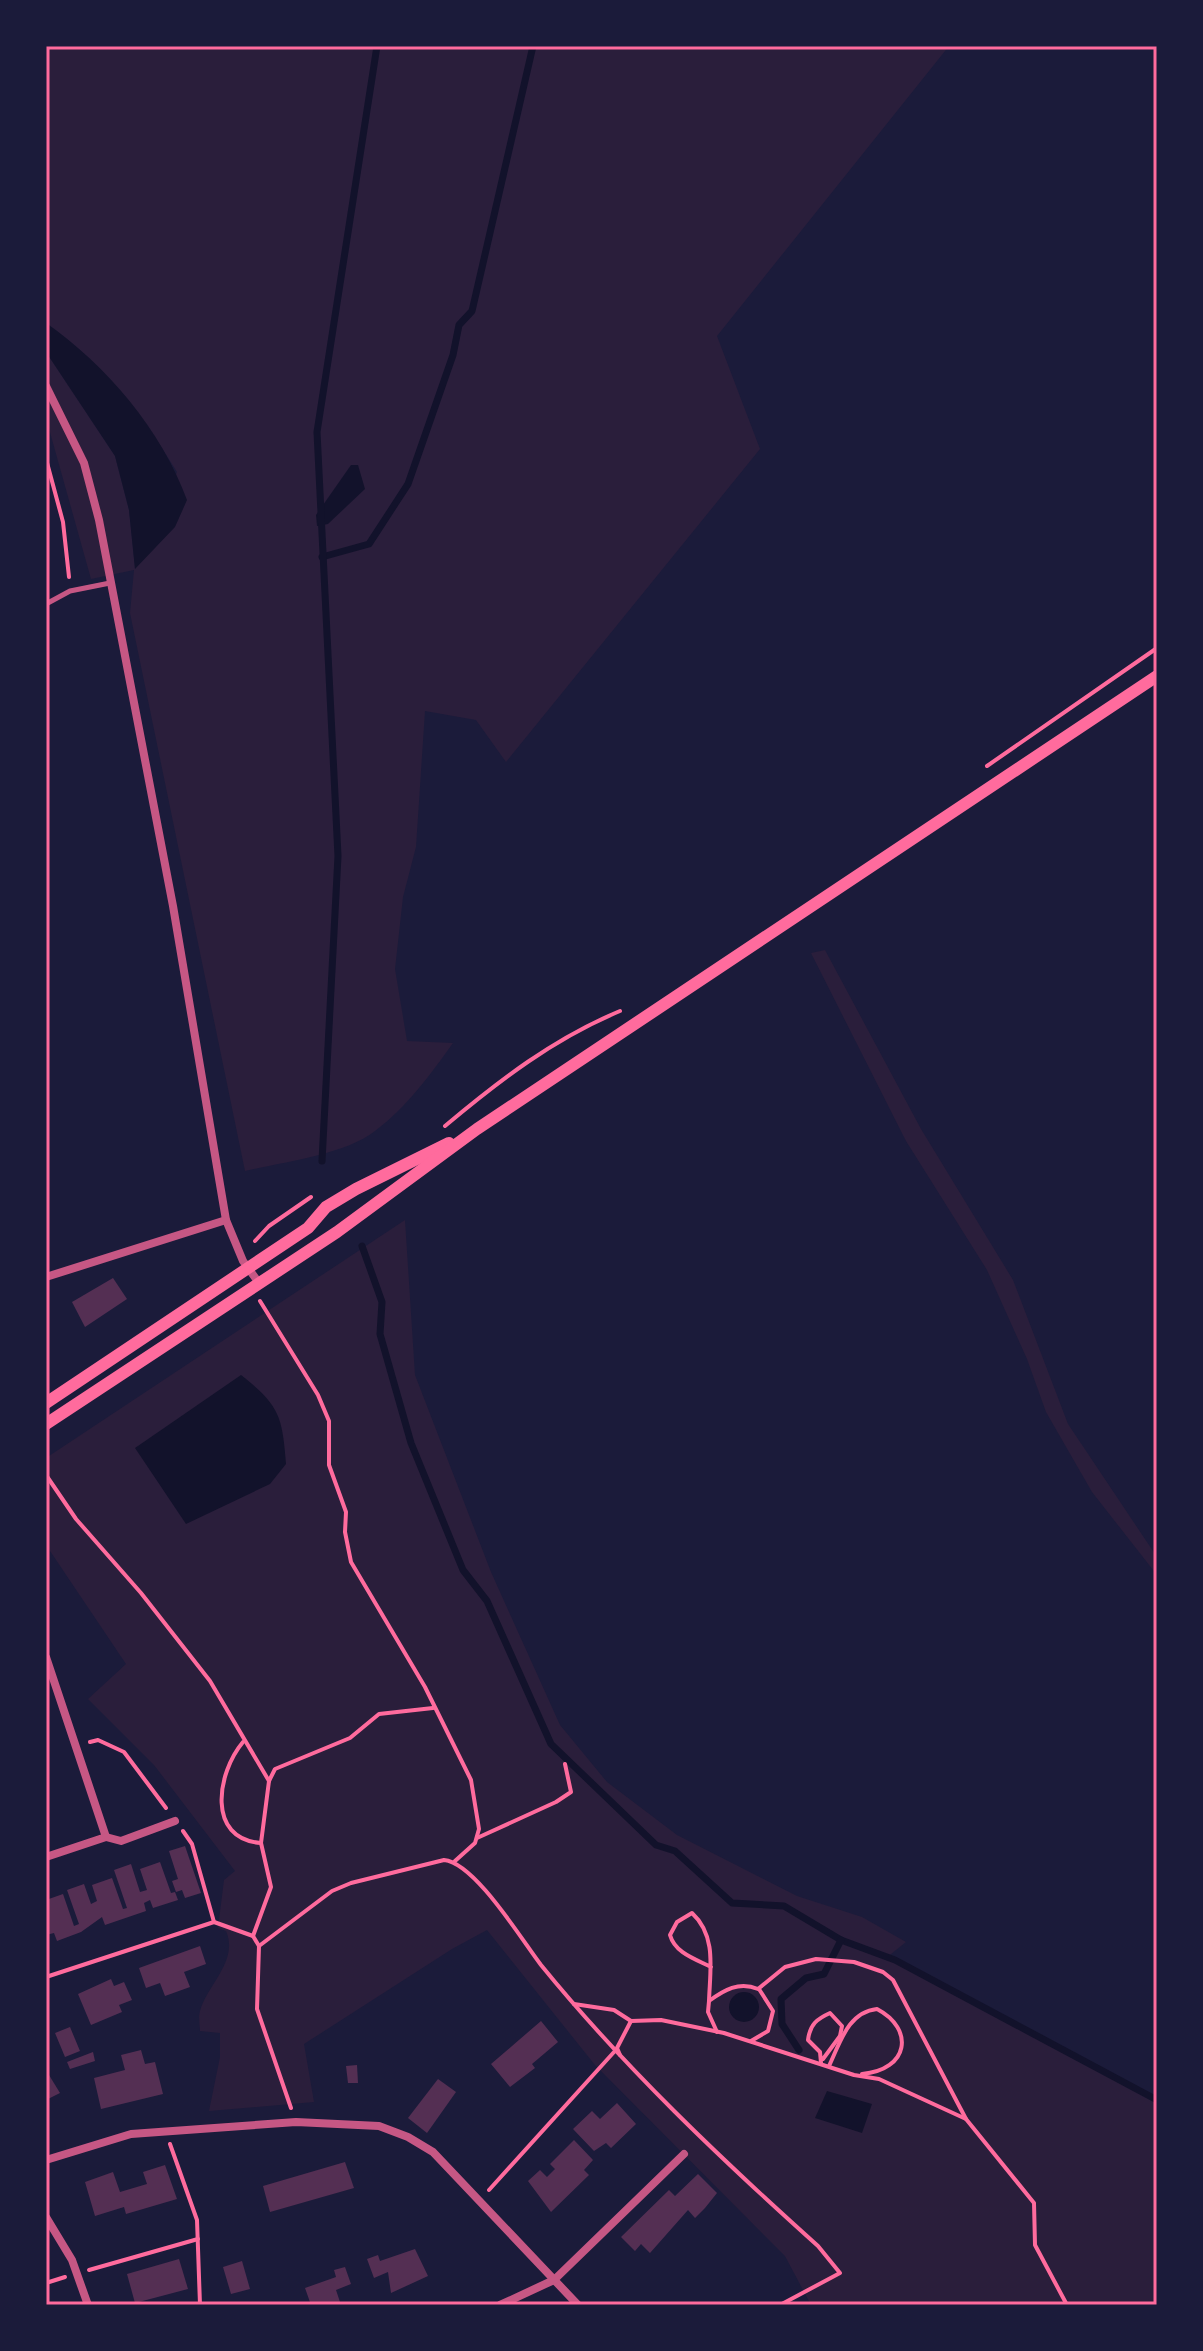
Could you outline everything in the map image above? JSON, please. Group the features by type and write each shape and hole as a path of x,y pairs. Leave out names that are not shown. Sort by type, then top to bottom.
{"main road":[{"path":"46,1424 402,1187 477,1129 1157,676"},
{"path":"46,1403 244,1262 308,1228 326,1207 477,1129"}],"street":[{"path":"46,386 84,463 111,583 173,906 226,1220 244,1262 259,1283"},
{"path":"46,1277 226,1220"},
{"path":"46,1657 106,1837"},
{"path":"46,1857 106,1837 121,1841 175,1821"},
{"path":"46,2160 131,2134 296,2122 379,2126 408,2137 433,2152 578,2305"},
{"path":"500,2305 554,2280 684,2154"},
{"path":"46,2217 76,2274 88,2305"}],"lane":[{"path":"46,604 70,591 111,583"}],"path":[{"path":"46,459 63,522 70,591"},
{"path":"440,1130 524,1062 573,1031 622,1011"},
{"path":"244,1262 269,1226 322,1190"},
{"path":"259,1299 263,1311 318,1395 329,1421 329,1465 346,1512 345,1532 351,1562 425,1687 471,1780 478,1813 477,1838"},
{"path":"46,1475 76,1519 141,1593 210,1681 269,1781"},
{"path":"253,1936 271,1887 261,1843 269,1781 275,1769 350,1738 379,1714 433,1708"},
{"path":"76,1748 98,1740 124,1752 192,1844 214,1922"},
{"path":"244,1742 235,1752 224,1785 224,1817 231,1833 246,1842 261,1843"},
{"path":"455,1861 477,1838 571,1792 565,1764"},
{"path":"259,1946 332,1891 351,1883 444,1860 455,1861 482,1888 614,2052 818,2246 840,2273 780,2305"},
{"path":"711,1967 679,1951 672,1941 670,1935 684,1916 692,1913 701,1922 710,1943 711,1967 708,2012 717,2032"},
{"path":"46,1977 214,1922 253,1936 259,1946 257,2009 296,2122"},
{"path":"709,2001 737,1986 758,1989 785,1967 816,1959 866,1965 893,1980 966,2119 1034,2203 1035,2245 1067,2305"},
{"path":"749,2042 768,2031 771,2024 773,2011 758,1989"},
{"path":"574,2004 614,2010 631,2021 661,2020 717,2032 822,2061"},
{"path":"829,2066 853,2019 864,2010 877,2009 888,2015 900,2035 897,2063 874,2073 854,2075"},
{"path":"822,2061 840,2036 842,2026 830,2013 817,2019 809,2029 808,2040 822,2061 854,2075 879,2079 966,2119"},
{"path":"623,2061 617,2048 631,2021"},
{"path":"480,2200 614,2052"},
{"path":"166,2131 197,2220 200,2305"},
{"path":"46,2283 198,2239"}],"shaded area":[{"path":"46,46 949,46 717,336 760,449 506,762 476,720 425,711 416,847 403,897 395,969 407,1041 453,1043 408,1101 375,1131 347,1146 313,1157 245,1171 130,613 134,570 91,579 46,418 46,352 115,456 129,510 135,568 177,472 119,390 85,355 46,323"},
{"path":"46,323 90,359 130,401 163,448 187,500 175,527 135,569 129,510 115,456 46,352"},
{"path":"351,465 358,465 365,489 328,524 317,526 316,515"},
{"path":"825,950 921,1129 1013,1280 1068,1424 1157,1557 1157,1575 1092,1492 1046,1412 1027,1359 987,1270 906,1141 811,953"},
{"path":"405,1220 415,1375 491,1572 560,1725 607,1782 677,1835 797,1896 862,1917 906,1942 886,1958 1157,2100 1157,2305 811,2305 785,2256 595,2065 487,1930 304,2044 314,2102 209,2111 220,2057 220,2033 200,2031 199,2016 228,1952 226,1931 218,1928 224,1880 235,1871 154,1765 88,1699 126,1664 46,1545 46,1458"},
{"path":"241,1375 264,1395 277,1413 286,1464 270,1484 186,1524 135,1448"},
{"path":"744,1992 750,1993 758,2001 758,2013 750,2021 744,2022 738,2021 730,2013 729,2007 730,2001 738,1993"},
{"path":"827,2091 872,2104 862,2133 815,2118"}],"building":[{"path":"113,1278 127,1299 85,1327 72,1302"},
{"path":"185,1846 201,1893 185,1898 182,1890 176,1892 172,1881 178,1879 169,1851"},
{"path":"160,1862 171,1893 175,1892 178,1900 153,1908 150,1900 144,1903 146,1911 105,1925 102,1917 81,1932 57,1941 54,1933 46,1935 49,1917 46,1900 63,1894 74,1926 79,1924 67,1890 84,1884 91,1904 97,1901 92,1885 112,1878 123,1909 127,1908 114,1870 131,1864 140,1892 147,1890 140,1869"},
{"path":"200,1946 206,1964 184,1972 190,1987 165,1996 160,1983 146,1988 139,1968"},
{"path":"111,1979 114,1986 124,1982 132,2000 119,2005 122,2012 91,2025 78,1994"},
{"path":"541,2021 558,2042 532,2064 535,2068 510,2087 491,2064"},
{"path":"70,2027 80,2051 65,2057 55,2033"},
{"path":"141,2050 145,2064 155,2062 163,2094 101,2109 94,2078 125,2070 121,2055"},
{"path":"93,2052 95,2061 70,2069 67,2062"},
{"path":"357,2065 358,2083 348,2083 346,2066"},
{"path":"49,2075 60,2093 46,2100 46,2076"},
{"path":"438,2079 456,2092 427,2133 408,2118"},
{"path":"617,2103 636,2124 611,2148 606,2143 594,2151 573,2129 592,2111 600,2119"},
{"path":"574,2140 593,2160 584,2170 589,2175 551,2212 528,2181 540,2170 547,2177 555,2169 550,2164"},
{"path":"345,2162 354,2188 270,2212 263,2186"},
{"path":"165,2165 177,2199 126,2214 124,2207 95,2216 85,2182 113,2172 120,2192 147,2184 143,2172"},
{"path":"698,2174 717,2193 695,2218 688,2210 650,2253 641,2244 635,2251 621,2237 669,2190 675,2196"},
{"path":"415,2249 428,2276 391,2293 388,2272 374,2278 367,2259 378,2255 380,2261"},
{"path":"179,2259 188,2289 135,2303 127,2274"},
{"path":"242,2261 250,2289 231,2294 223,2267"},
{"path":"345,2267 351,2284 336,2290 341,2305 311,2305 305,2288 336,2277 334,2270"}],"waterway":[{"path":"322,1161 338,856 317,432 377,46"},
{"path":"322,557 369,544 408,484 453,355 459,325 472,311 533,46"},
{"path":"362,1246 382,1302 380,1334 411,1443 463,1570 487,1601 551,1744 656,1845 675,1851 732,1903 784,1906 841,1940 895,1960 1157,2100"},
{"path":"799,2050 782,2024 781,1999 806,1978 824,1974 841,1940"}]}
